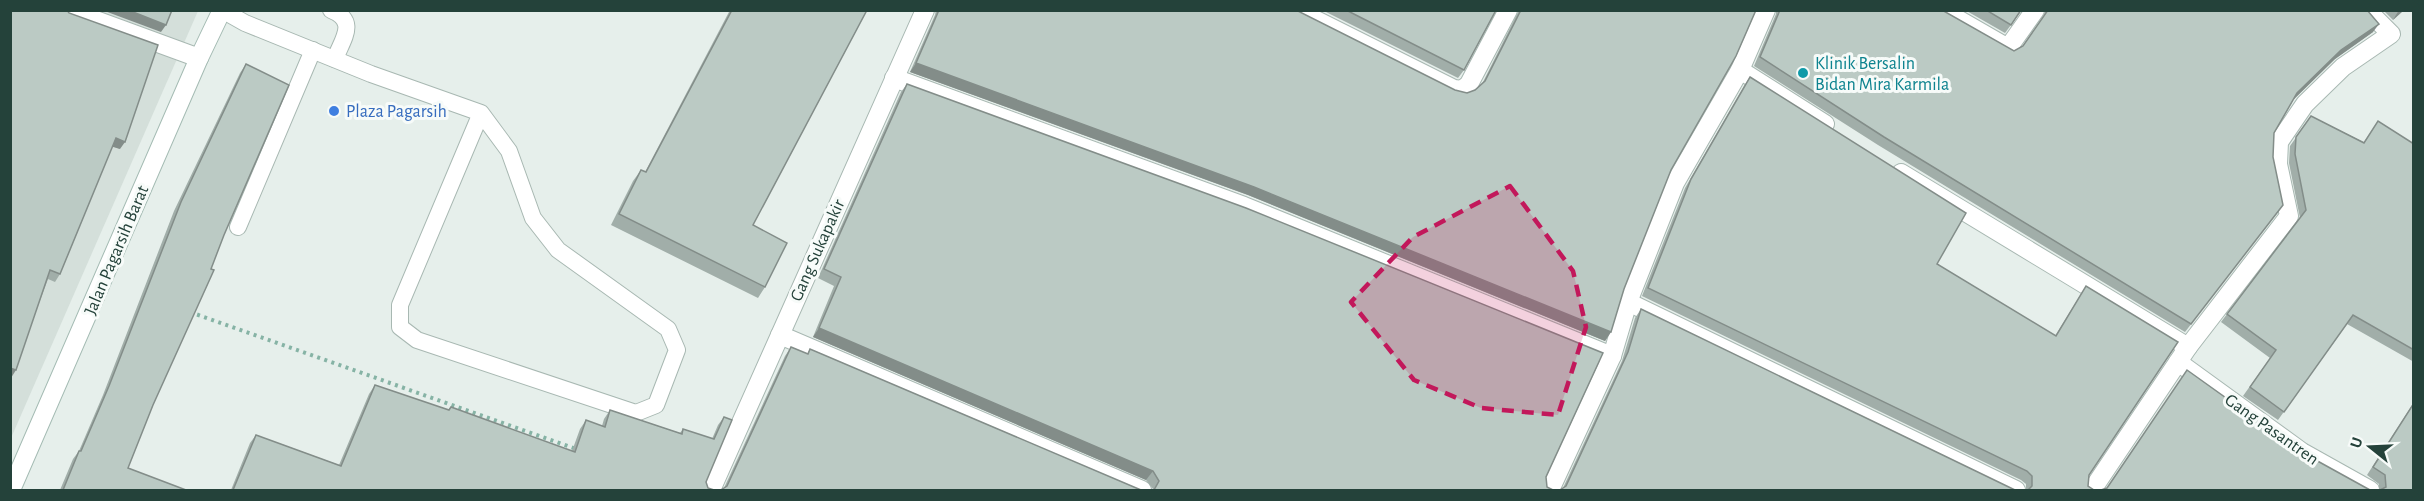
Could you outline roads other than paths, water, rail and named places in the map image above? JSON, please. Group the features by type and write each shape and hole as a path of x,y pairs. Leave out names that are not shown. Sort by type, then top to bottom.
{"street":[{"path":"69,10 199,58"},
{"name":"Jalan Pagarsih Barat","path":"11,490 222,10"},
{"name":"Gang Sukapakir","path":"711,490 925,10"},
{"path":"1296,10 1462,90 1469,84 1508,10"},
{"path":"1942,10 2008,48 2035,10"},
{"path":"2092,490 2188,346 2289,216 2278,165 2279,142 2305,104 2328,81 2343,67 2391,34 2367,10"},
{"path":"1550,490 1612,356 1628,302 1675,183 1740,70 1760,12"},
{"path":"1740,70 1844,136"},
{"path":"894,78 1244,206 1612,356"},
{"path":"1882,161 2188,346"},
{"path":"1628,302 2016,490"},
{"path":"780,335 1142,490"},
{"name":"Gang Pasantren","path":"2178,362 2302,452 2370,490"}],"lane":[{"path":"222,10 245,23 335,59 482,113 510,151 533,218 558,250 668,329 677,350 656,405 636,413 417,340 400,327 400,305 482,113"},
{"path":"331,10 343,15 347,22 335,59"},
{"path":"238,227 313,50"}],"place":[{"name":"Klinik Bersalin Bidan Mira Karmila","path":"1803,73"},
{"name":"Plaza Pagarsih","path":"334,111"}]}
